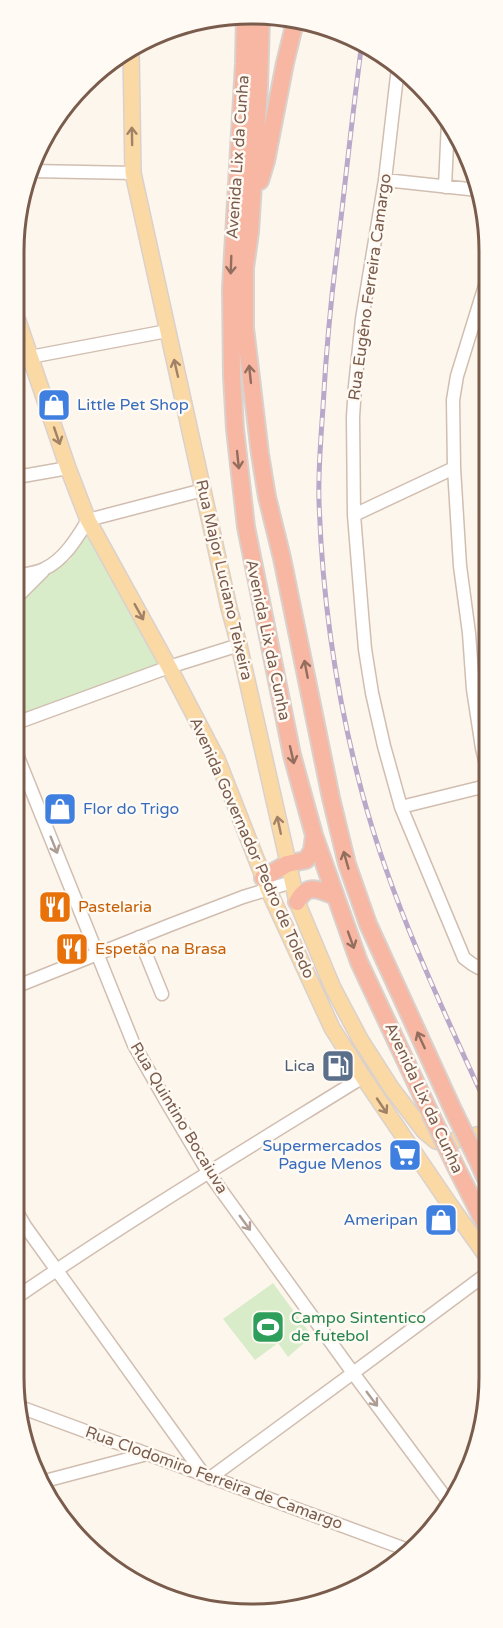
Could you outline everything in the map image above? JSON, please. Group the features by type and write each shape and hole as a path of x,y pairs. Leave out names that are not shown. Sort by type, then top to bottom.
{"highway":[{"name":"Avenida Lix da Cunha","path":"245,24 231,288 232,375 235,429 246,527 255,577 292,755 314,835 335,896 359,962 479,1212"},
{"name":"Avenida Lix da Cunha","path":"261,24 252,208 245,268 245,328 267,497 299,635 340,840 356,894 479,1164"},
{"path":"252,208 266,161 294,28"},
{"path":"265,884 287,864 302,862 309,856 314,835"},
{"path":"297,902 300,896 312,889 335,896"}],"main road":[{"name":"Rua Major Luciano Teixeira","path":"130,59 133,173 229,608 297,902 333,988 360,1038 392,1089 424,1131 436,1142 444,1143 479,1134"},
{"name":"Avenida Governador Pedro de Toledo","path":"24,341 88,520 217,759 265,884 332,1028 479,1246"},
{"name":"Rua Major Luciano Teixeira","path":"332,1028 392,1089"}],"street":[{"name":"Rua Eugêno Ferreira Camargo","path":"399,78 362,319 353,417 354,515 365,649 379,725 401,807 464,958 479,968"},
{"path":"445,187 447,134"},
{"path":"38,171 133,173"},
{"path":"385,180 470,189"},
{"path":"479,305 454,387 453,400 454,468 460,566 479,728"},
{"path":"30,357 167,331"},
{"path":"24,476 68,468"},
{"path":"354,515 454,468"},
{"path":"24,590 67,551 88,520 203,490"},
{"path":"24,574 44,570"},
{"path":"24,720 169,667 239,645"},
{"name":"Rua Quintino Bocaiuva","path":"24,772 134,1045 208,1172 353,1374 445,1497"},
{"path":"401,807 479,788"},
{"path":"24,983 265,884 292,882"},
{"path":"139,937 162,994"},
{"path":"24,1292 208,1172 363,1077"},
{"path":"24,1224 207,1477 353,1374 479,1280"},
{"name":"Rua Clodomiro Ferreira de Camargo","path":"26,1409 402,1548"},
{"path":"49,1480 148,1453"}],"green space":[{"path":"86,525 160,665 24,716 24,598 46,572 70,560"},
{"name":"Campo Sintentico de futebol","path":"273,1283 312,1336 288,1357 278,1343 255,1360 223,1319"}],"railway":[{"path":"361,52 326,366 319,478 323,571 336,675 358,777 370,819 414,944 479,1088"}],"place":[{"name":"Little Pet Shop","path":"54,405"},
{"name":"Flor do Trigo","path":"60,809"},
{"name":"Pastelaria","path":"55,907"},
{"name":"Espetão na Brasa","path":"72,949"},
{"name":"Lica","path":"338,1066"},
{"name":"Supermercados Pague Menos","path":"405,1155"},
{"name":"Ameripan","path":"441,1220"},
{"name":"Campo Sintentico de futebol","path":"268,1327"}]}
